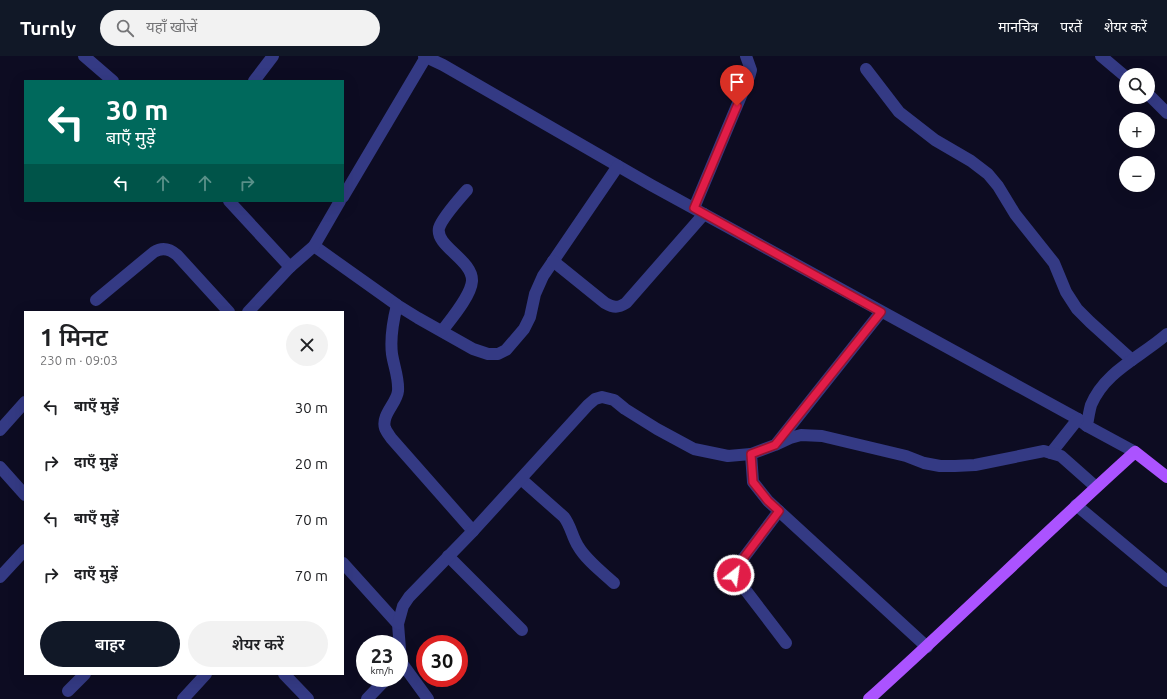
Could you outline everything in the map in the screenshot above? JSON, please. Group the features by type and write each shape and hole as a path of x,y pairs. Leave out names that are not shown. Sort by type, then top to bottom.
{"main road":[{"path":"869,699 927,647 1076,505 1135,452 1167,477"}],"street":[{"path":"84,56 112,80"},
{"path":"255,80 273,56"},
{"path":"553,261 605,303 613,307 619,307 626,303 699,211 750,77 751,70 746,56"},
{"path":"1101,56 1119,70"},
{"path":"344,195 425,57 445,60 618,166 1135,452"},
{"path":"866,69 899,112 935,140 971,161 988,174 998,186 1015,214 1054,263 1066,292 1077,309 1132,360"},
{"path":"1155,101 1167,113"},
{"path":"314,246 398,305 442,331 473,349 488,354 498,354 506,350 524,329 530,317 535,294 543,276 618,166"},
{"path":"442,331 470,290 472,280 470,270 445,242 440,234 439,227 444,218 467,190"},
{"path":"230,202 290,267"},
{"path":"249,311 290,267 314,246 339,202"},
{"path":"96,300 158,249 166,249 178,255 228,311"},
{"path":"398,305 393,319 392,335 392,353 399,380 398,394 385,421 385,428 473,531"},
{"path":"775,445 881,312"},
{"path":"1051,453 1082,423 1096,396 1113,374 1167,334"},
{"path":"399,635 398,624 404,606 409,597 473,531 588,405 594,399 602,397 614,400 624,409 694,449 728,456 751,454 801,435 822,436 906,456 924,463 955,466 975,465 1044,452 1061,456 1069,461 1096,487"},
{"path":"0,430 24,403"},
{"path":"751,454 753,482 768,501 927,647"},
{"path":"0,467 24,494"},
{"path":"521,479 564,517 578,547 584,555 614,583"},
{"path":"1076,505 1167,581"},
{"path":"779,511 736,568 734,575 786,642"},
{"path":"0,577 24,551"},
{"path":"448,556 522,630"},
{"path":"344,564 398,624"},
{"path":"408,674 428,699"},
{"path":"68,691 84,675"},
{"path":"183,699 205,675"},
{"path":"285,675 308,699"},
{"path":"367,699 378,687"}],"route":[{"path":"734,575 736,568 779,511 768,501 753,482 751,454 775,445 881,312 694,208 737,106"}]}
